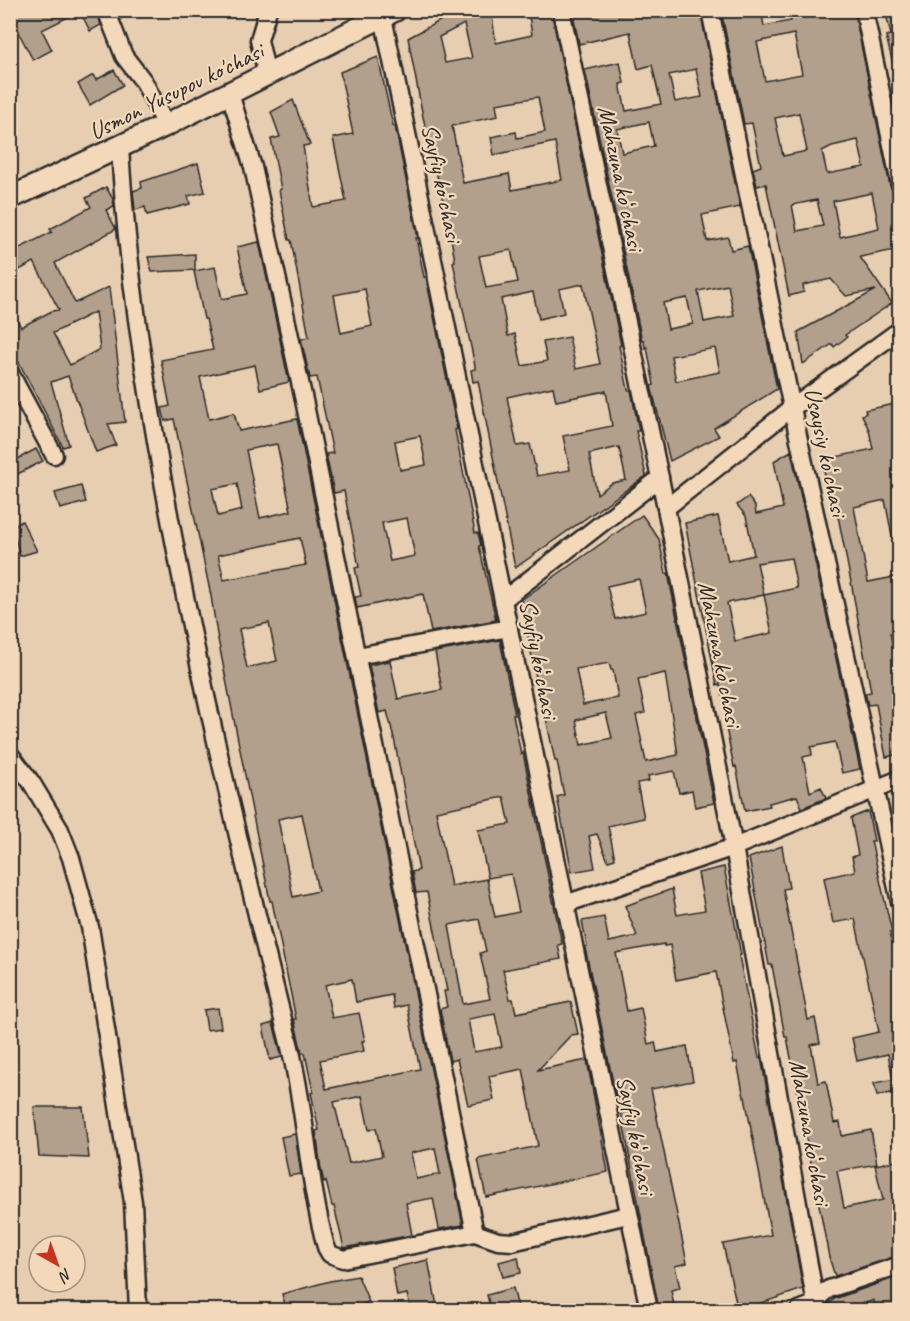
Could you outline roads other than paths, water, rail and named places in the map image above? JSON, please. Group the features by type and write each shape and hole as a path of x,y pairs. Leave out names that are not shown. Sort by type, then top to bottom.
{"main road":[{"name":"Usmon Yusupov ko'chasi","path":"10,198 230,94 389,14"}],"street":[{"path":"106,10 124,56 144,82 166,125"},
{"path":"267,75 259,40 268,10"},
{"name":"Mahzuna koʻchasi","path":"561,10 660,478 734,847 817,1307"},
{"name":"Usaysiy koʻchasi","path":"710,10 792,408 900,902"},
{"path":"864,10 900,184"},
{"name":"Sayfiy koʻchasi","path":"389,14 508,628 649,1311"},
{"path":"230,94 256,179 476,1233"},
{"path":"120,147 124,215 138,328 178,562 216,740 292,1056 309,1167 326,1246 330,1254 352,1259 476,1233 487,1239 512,1242 628,1215"},
{"path":"666,508 792,408 900,330"},
{"path":"10,373 54,455"},
{"path":"503,600 660,478"},
{"path":"357,656 508,628"},
{"path":"10,754 31,782 60,830 71,858 90,927 133,1202 138,1311"},
{"path":"565,904 734,847 900,779"},
{"path":"799,1311 817,1307 823,1293 829,1289 900,1265"}]}
